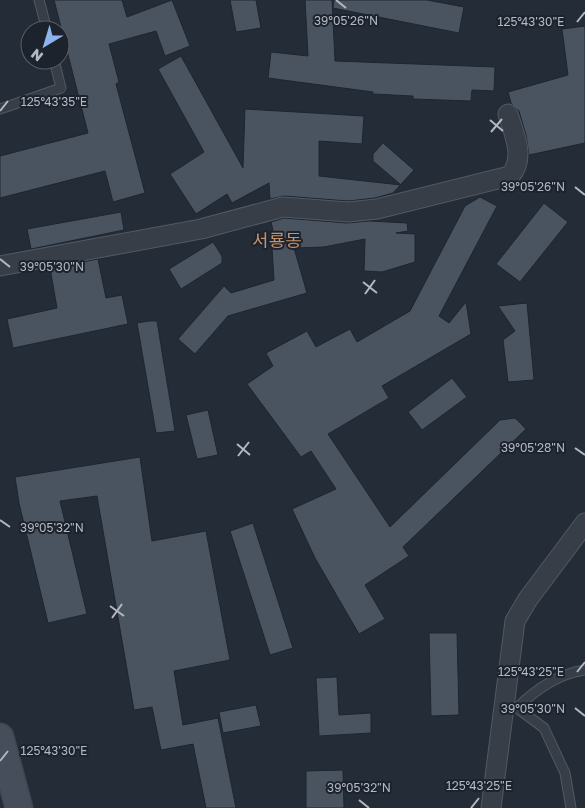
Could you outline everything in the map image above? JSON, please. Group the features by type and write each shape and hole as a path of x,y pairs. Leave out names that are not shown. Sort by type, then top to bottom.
{"street":[{"path":"0,266 200,229 283,207 348,212 377,209 510,176 517,169 518,148 508,114"},
{"path":"490,808 510,708 514,621 585,523"},
{"path":"0,737 19,808"}],"lane":[{"path":"39,0 44,20"},
{"path":"0,109 60,88 56,70"},
{"path":"571,808 565,773 544,728 510,708 566,673 585,670"}],"building":[{"path":"54,0 122,0 127,17 172,0 190,46 165,56 156,31 109,44 119,82 116,84 145,193 113,202 105,171 0,198 0,156 88,133 70,63 70,20 59,20"},
{"path":"230,0 256,0 261,28 236,32"},
{"path":"305,0 332,0 335,61 495,67 494,91 472,90 471,101 413,99 413,96 373,94 373,92 268,78 271,52 308,56"},
{"path":"334,0 427,0 464,7 459,33 333,8"},
{"path":"585,26 585,143 529,155 526,135 519,111 511,103 508,92 568,75 562,29"},
{"path":"181,56 243,168 245,109 364,116 362,144 319,141 319,176 400,185 393,193 375,198 348,201 284,196 270,199 269,183 232,203 227,194 196,214 170,174 204,152 158,69"},
{"path":"383,143 414,170 401,185 373,161 373,154"},
{"path":"480,197 497,206 439,316 449,323 466,302 471,334 382,386 389,398 328,434 390,527 500,420 515,418 526,429 403,547 409,556 365,585 385,619 359,634 315,558 292,509 336,489 311,451 301,457 247,384 273,366 266,353 307,331 316,347 350,329 357,342 410,311 465,206"},
{"path":"544,203 568,222 520,282 496,264"},
{"path":"121,212 124,230 31,249 27,229"},
{"path":"284,218 347,223 369,221 407,223 408,231 396,233 415,234 415,262 382,272 364,271 365,239 324,247 294,248 307,293 228,316 195,354 178,339 224,286 231,293 274,280 271,232 273,230 271,222"},
{"path":"213,242 222,256 222,263 181,289 169,269"},
{"path":"98,259 106,298 122,295 128,324 13,348 7,319 57,308 50,268"},
{"path":"527,303 534,380 508,382 503,340 515,331 498,306"},
{"path":"157,321 175,431 156,433 137,323"},
{"path":"452,378 467,397 422,430 408,412"},
{"path":"208,410 218,455 197,459 186,415"},
{"path":"140,457 152,541 206,531 230,660 174,671 183,725 218,718 236,808 206,808 193,744 161,750 152,707 134,710 97,496 60,501 87,614 48,623 19,503 15,477"},
{"path":"253,523 293,648 270,655 230,531"},
{"path":"429,633 457,633 459,715 431,716"},
{"path":"337,677 339,715 371,713 371,733 319,736 316,678"},
{"path":"256,705 261,726 223,733 219,712"},
{"path":"343,770 344,808 306,808 306,771"}],"district":[{"name":"서룡동","path":"277,240"}]}
